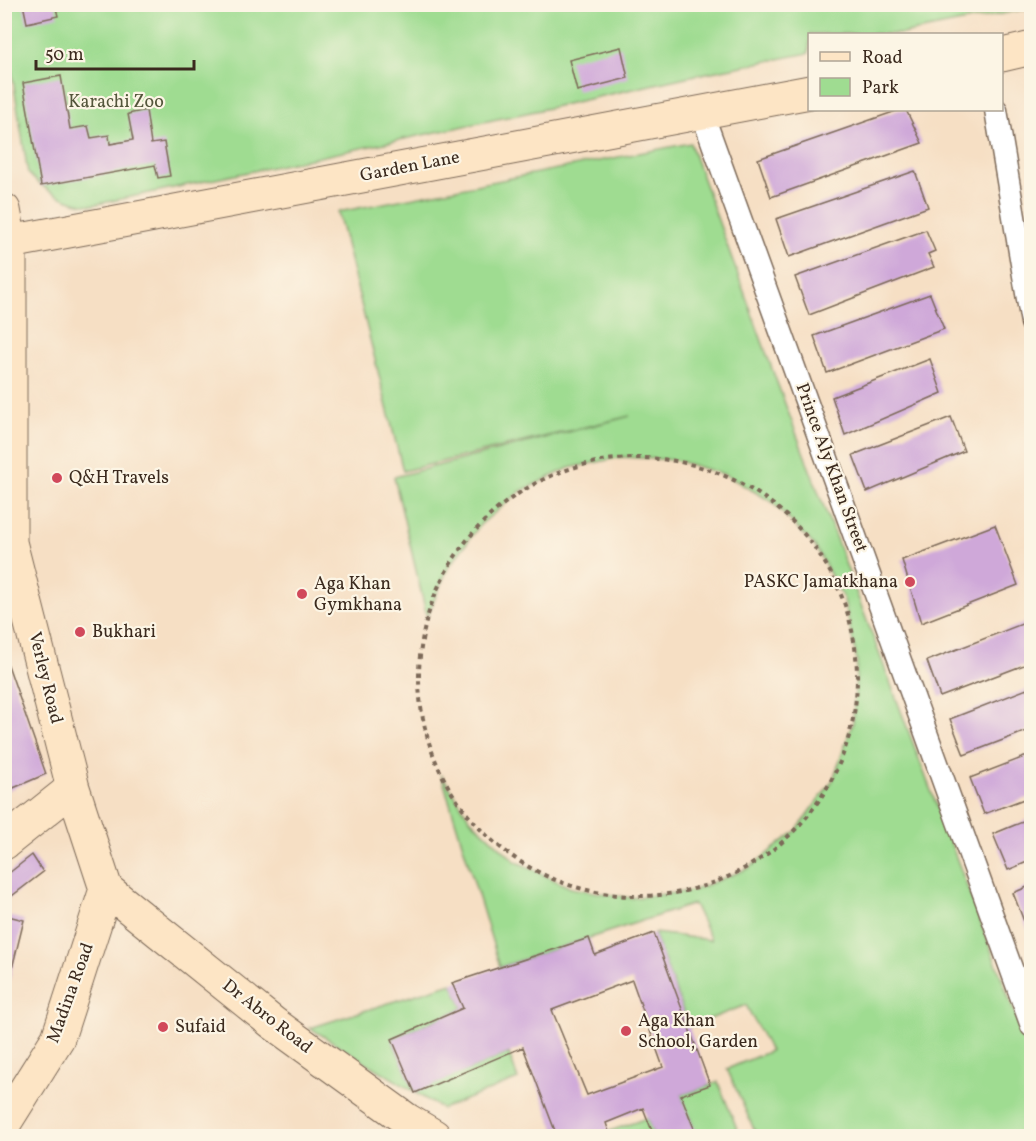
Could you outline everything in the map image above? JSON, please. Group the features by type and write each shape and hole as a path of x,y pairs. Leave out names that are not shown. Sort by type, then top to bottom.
{"main road":[{"path":"1003,56 1032,48"},
{"name":"Garden Lane","path":"6,232 702,113 808,92"},
{"name":"Verley Road","path":"6,232 7,543 73,788 106,889"},
{"path":"4,843 73,788"},
{"name":"Madina Road","path":"4,1124 58,1038 106,889"},
{"name":"Dr Abro Road","path":"106,889 273,1023 434,1137"}],"street":[{"path":"996,111 1032,323"},
{"name":"Prince Aly Khan Street","path":"702,113 1032,1026"}],"path":[{"path":"622,457 675,460 726,475 772,502 815,546 844,600 857,660 853,722 833,780 797,830 749,868 692,891 631,898 571,888 515,861 470,819 441,774 424,724 419,670 427,617 448,568 480,525 521,491 569,468 622,457"}],"green space":[{"name":"Karachi Zoo","path":"1031,4 1032,8 907,33 808,33 808,53 686,77 93,205 75,202 58,195 34,180 28,173 5,30 4,5"},
{"path":"690,143 775,377 1031,1056 1031,1136 757,1136 727,1069 770,1051 746,1005 689,1027 654,933 711,940 694,904 500,967 441,774 470,819 515,861 571,888 631,898 692,891 749,868 797,830 833,780 853,722 857,660 844,600 815,546 772,502 726,475 675,460 622,457 569,468 521,491 480,525 448,568 427,617 394,477 630,416 403,471 338,212"},
{"path":"452,983 463,1008 392,1039 415,1092 509,1053 518,1079 442,1109 310,1028"},
{"path":"718,1082 740,1136 697,1136 681,1095"},
{"path":"647,1118 654,1136 596,1136"}],"building":[{"path":"23,4 55,4 58,16 27,23"},
{"path":"621,47 628,78 577,91 569,60"},
{"path":"61,76 70,129 88,126 91,138 109,135 110,144 133,140 128,114 146,110 151,144 164,142 170,176 158,178 155,165 41,186 23,83"},
{"path":"896,111 906,111 922,143 771,197 758,159"},
{"path":"915,171 928,207 789,257 776,219"},
{"path":"926,230 935,251 928,254 934,267 809,315 795,277"},
{"path":"930,294 944,329 827,373 814,336"},
{"path":"930,359 942,393 845,435 832,397"},
{"path":"951,417 964,451 867,492 853,455"},
{"path":"995,525 1018,585 921,623 902,560"},
{"path":"1032,620 1032,662 940,697 927,661"},
{"path":"8,665 46,774 4,792 4,667"},
{"path":"1032,687 1032,729 964,755 950,719"},
{"path":"1032,754 1032,796 984,814 970,778"},
{"path":"1032,818 1032,860 1008,870 993,834"},
{"path":"32,855 43,872 4,902 4,877"},
{"path":"1032,885 1032,927 1027,929 1013,893"},
{"path":"4,915 24,920 5,997 4,997"},
{"path":"654,933 710,1085 681,1095 697,1136 654,1136 643,1108 606,1123 609,1132 596,1136 557,1136 523,1047 415,1093 392,1039 463,1008 452,983 589,938 595,955","holes":["632,980 663,1067 587,1095 552,1010"]}],"place":[{"name":"Q&H Travels","path":"57,478"},
{"name":"PASKC Jamatkhana","path":"910,582"},
{"name":"Aga Khan Gymkhana","path":"302,594"},
{"name":"Bukhari","path":"80,632"},
{"name":"Sufaid","path":"163,1027"},
{"name":"Aga Khan School, Garden","path":"626,1031"}]}
